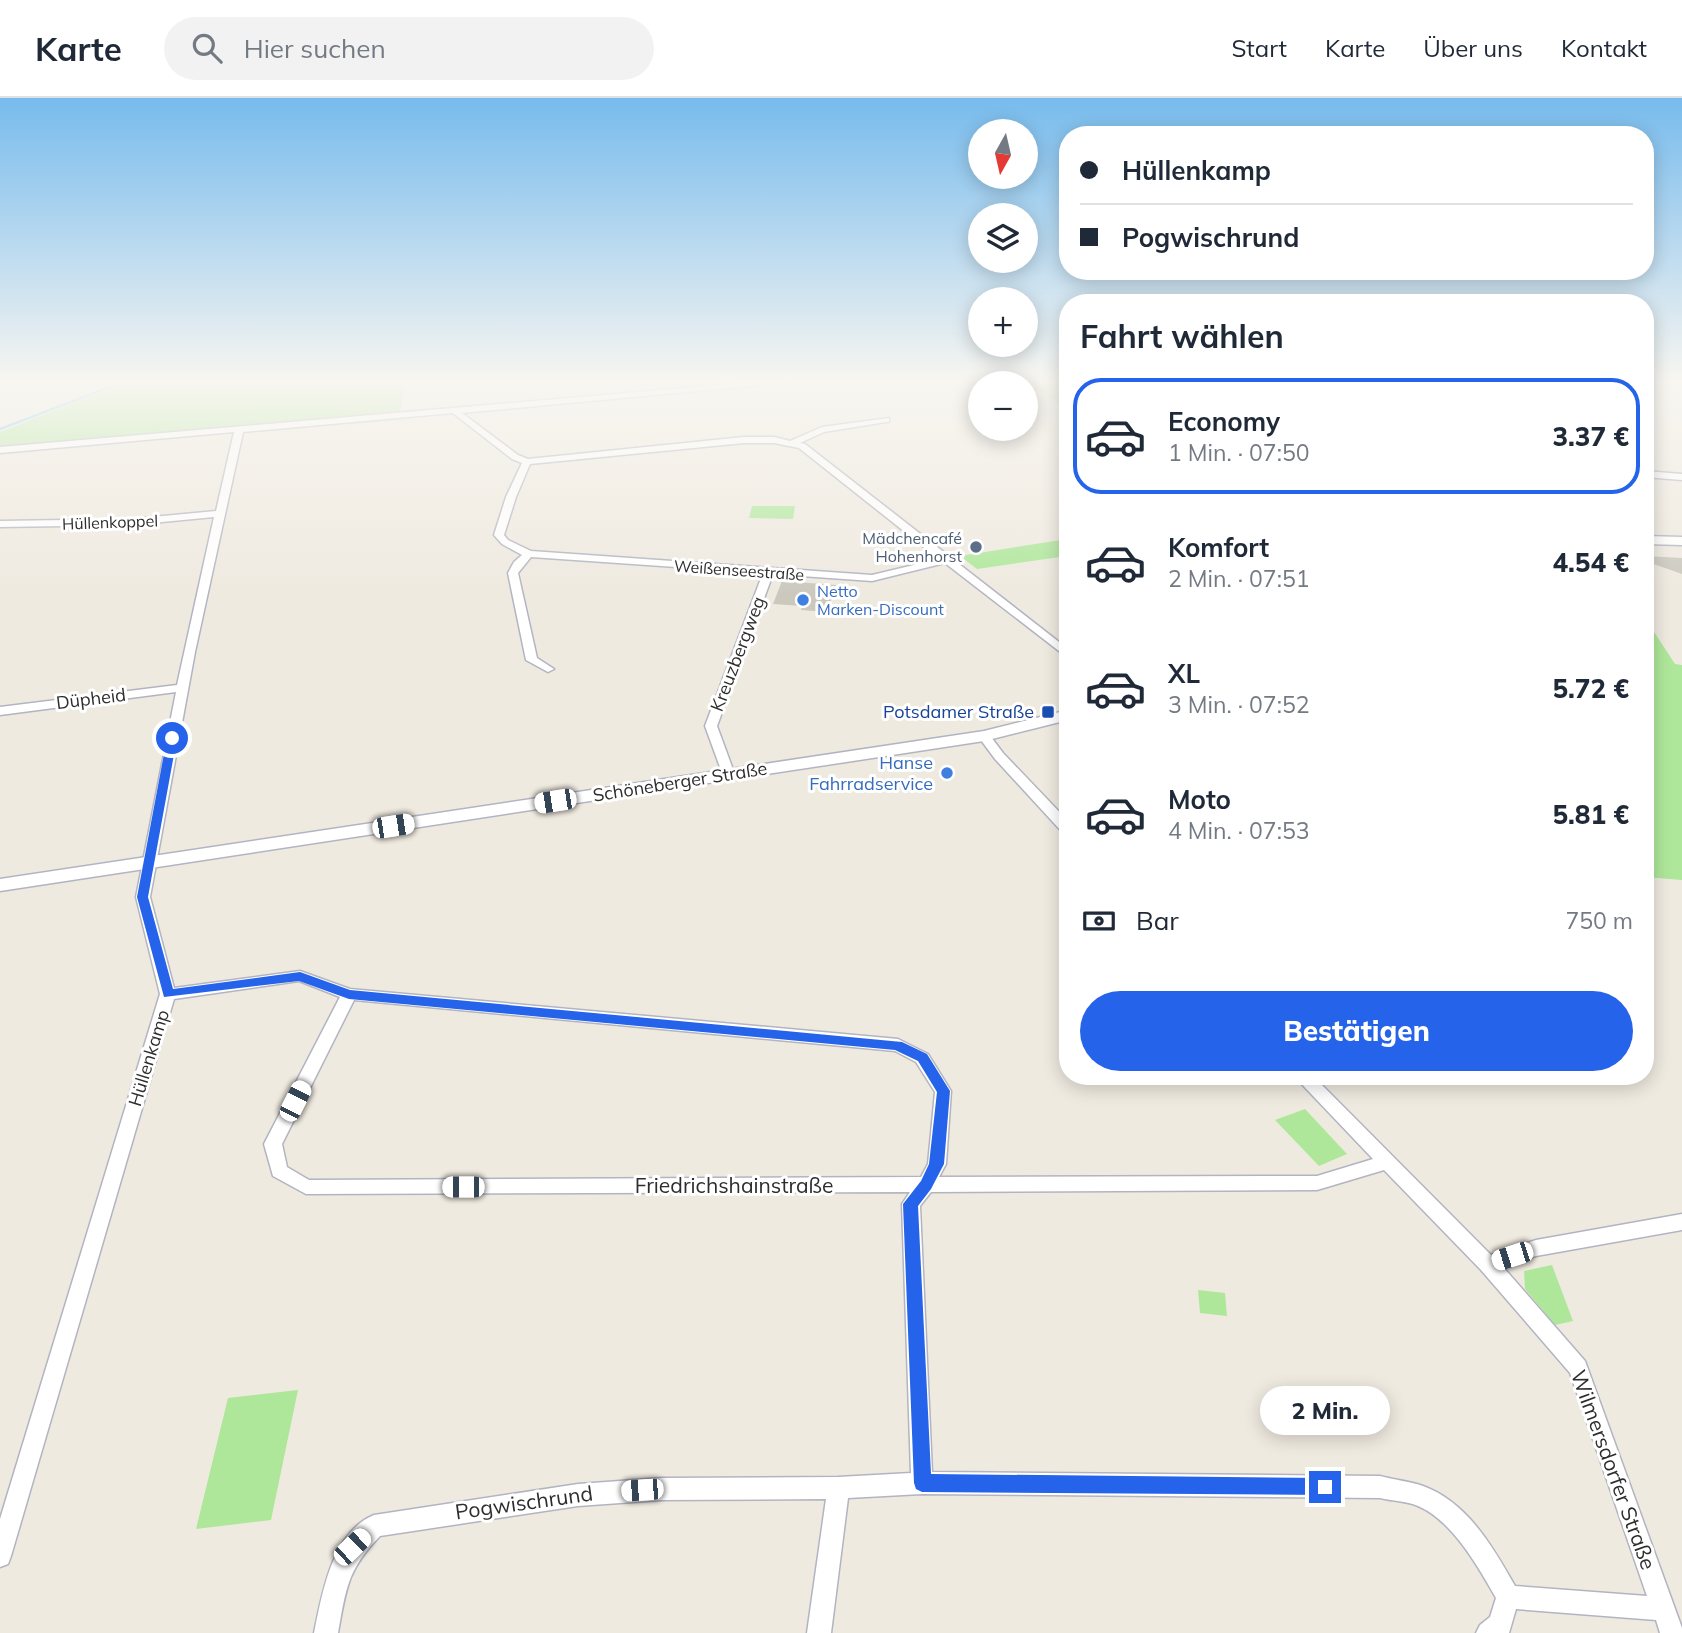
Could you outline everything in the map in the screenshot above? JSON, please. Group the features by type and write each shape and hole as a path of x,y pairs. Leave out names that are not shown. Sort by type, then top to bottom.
{"street":[{"path":"0,456 17,452"},
{"name":"Hüllenkamp","path":"0,1556 168,994 143,897 182,688 234,452"},
{"path":"508,452 527,462 629,452"},
{"path":"810,452 1059,649"},
{"name":"Weißenseestraße","path":"527,462 500,525 499,536 529,554 872,578 947,560"},
{"path":"1654,475 1682,477"},
{"name":"Hüllenkoppel","path":"0,524 131,522 219,514"},
{"path":"1654,542 1682,543"},
{"path":"529,554 513,573 532,660 548,669"},
{"name":"Kreuzbergweg","path":"729,775 711,726 769,572"},
{"name":"Düpheid","path":"0,711 182,688"},
{"name":"Schöneberger Straße","path":"0,885 984,736 1059,717"},
{"path":"984,736 1059,820"},
{"path":"168,994 300,976 349,994 898,1045 922,1058 943,1091 937,1164 926,1185 911,1204 922,1483"},
{"name":"Friedrichshainstraße","path":"349,994 273,1144 279,1171 306,1187 1317,1183 1385,1163"},
{"name":"Wilmersdorfer Straße","path":"1311,1085 1488,1264 1578,1367 1672,1633"},
{"path":"1488,1264 1536,1248 1682,1222"},
{"name":"Pogwischrund","path":"326,1633 338,1572 352,1547 374,1526 600,1492 732,1486 838,1488 922,1483 1380,1487 1427,1498 1457,1522 1486,1556 1508,1597"},
{"path":"819,1633 838,1488"},
{"path":"1488,1633 1500,1625 1508,1597 1663,1609"}],"green space":[{"path":"752,506 795,506 793,519 749,518"},
{"path":"1059,540 1059,557 977,569 960,556"},
{"path":"1654,632 1675,664 1682,665 1682,880 1654,878"},
{"path":"1305,1109 1347,1154 1319,1166 1275,1120"},
{"path":"1552,1265 1573,1321 1555,1325 1525,1289 1524,1271"},
{"path":"1198,1290 1225,1293 1227,1316 1200,1313"},
{"path":"298,1390 271,1520 196,1529 228,1398"}],"building":[{"path":"1654,556 1682,558 1682,574 1654,564"},
{"name":"Netto Marken-Discount","path":"782,581 836,585 827,612 801,610 802,606 773,604"}],"place":[{"name":"Mädchencafé Hohenhorst","path":"976,547"},
{"name":"Netto Marken-Discount","path":"803,600"},
{"name":"Potsdamer Straße","path":"1048,712"},
{"name":"Hanse Fahrradservice","path":"947,773"}],"route":[{"path":"172,738 143,897 168,994 300,976 349,994 898,1045 922,1058 943,1091 937,1164 926,1185 911,1204 922,1483 1325,1487"}]}
